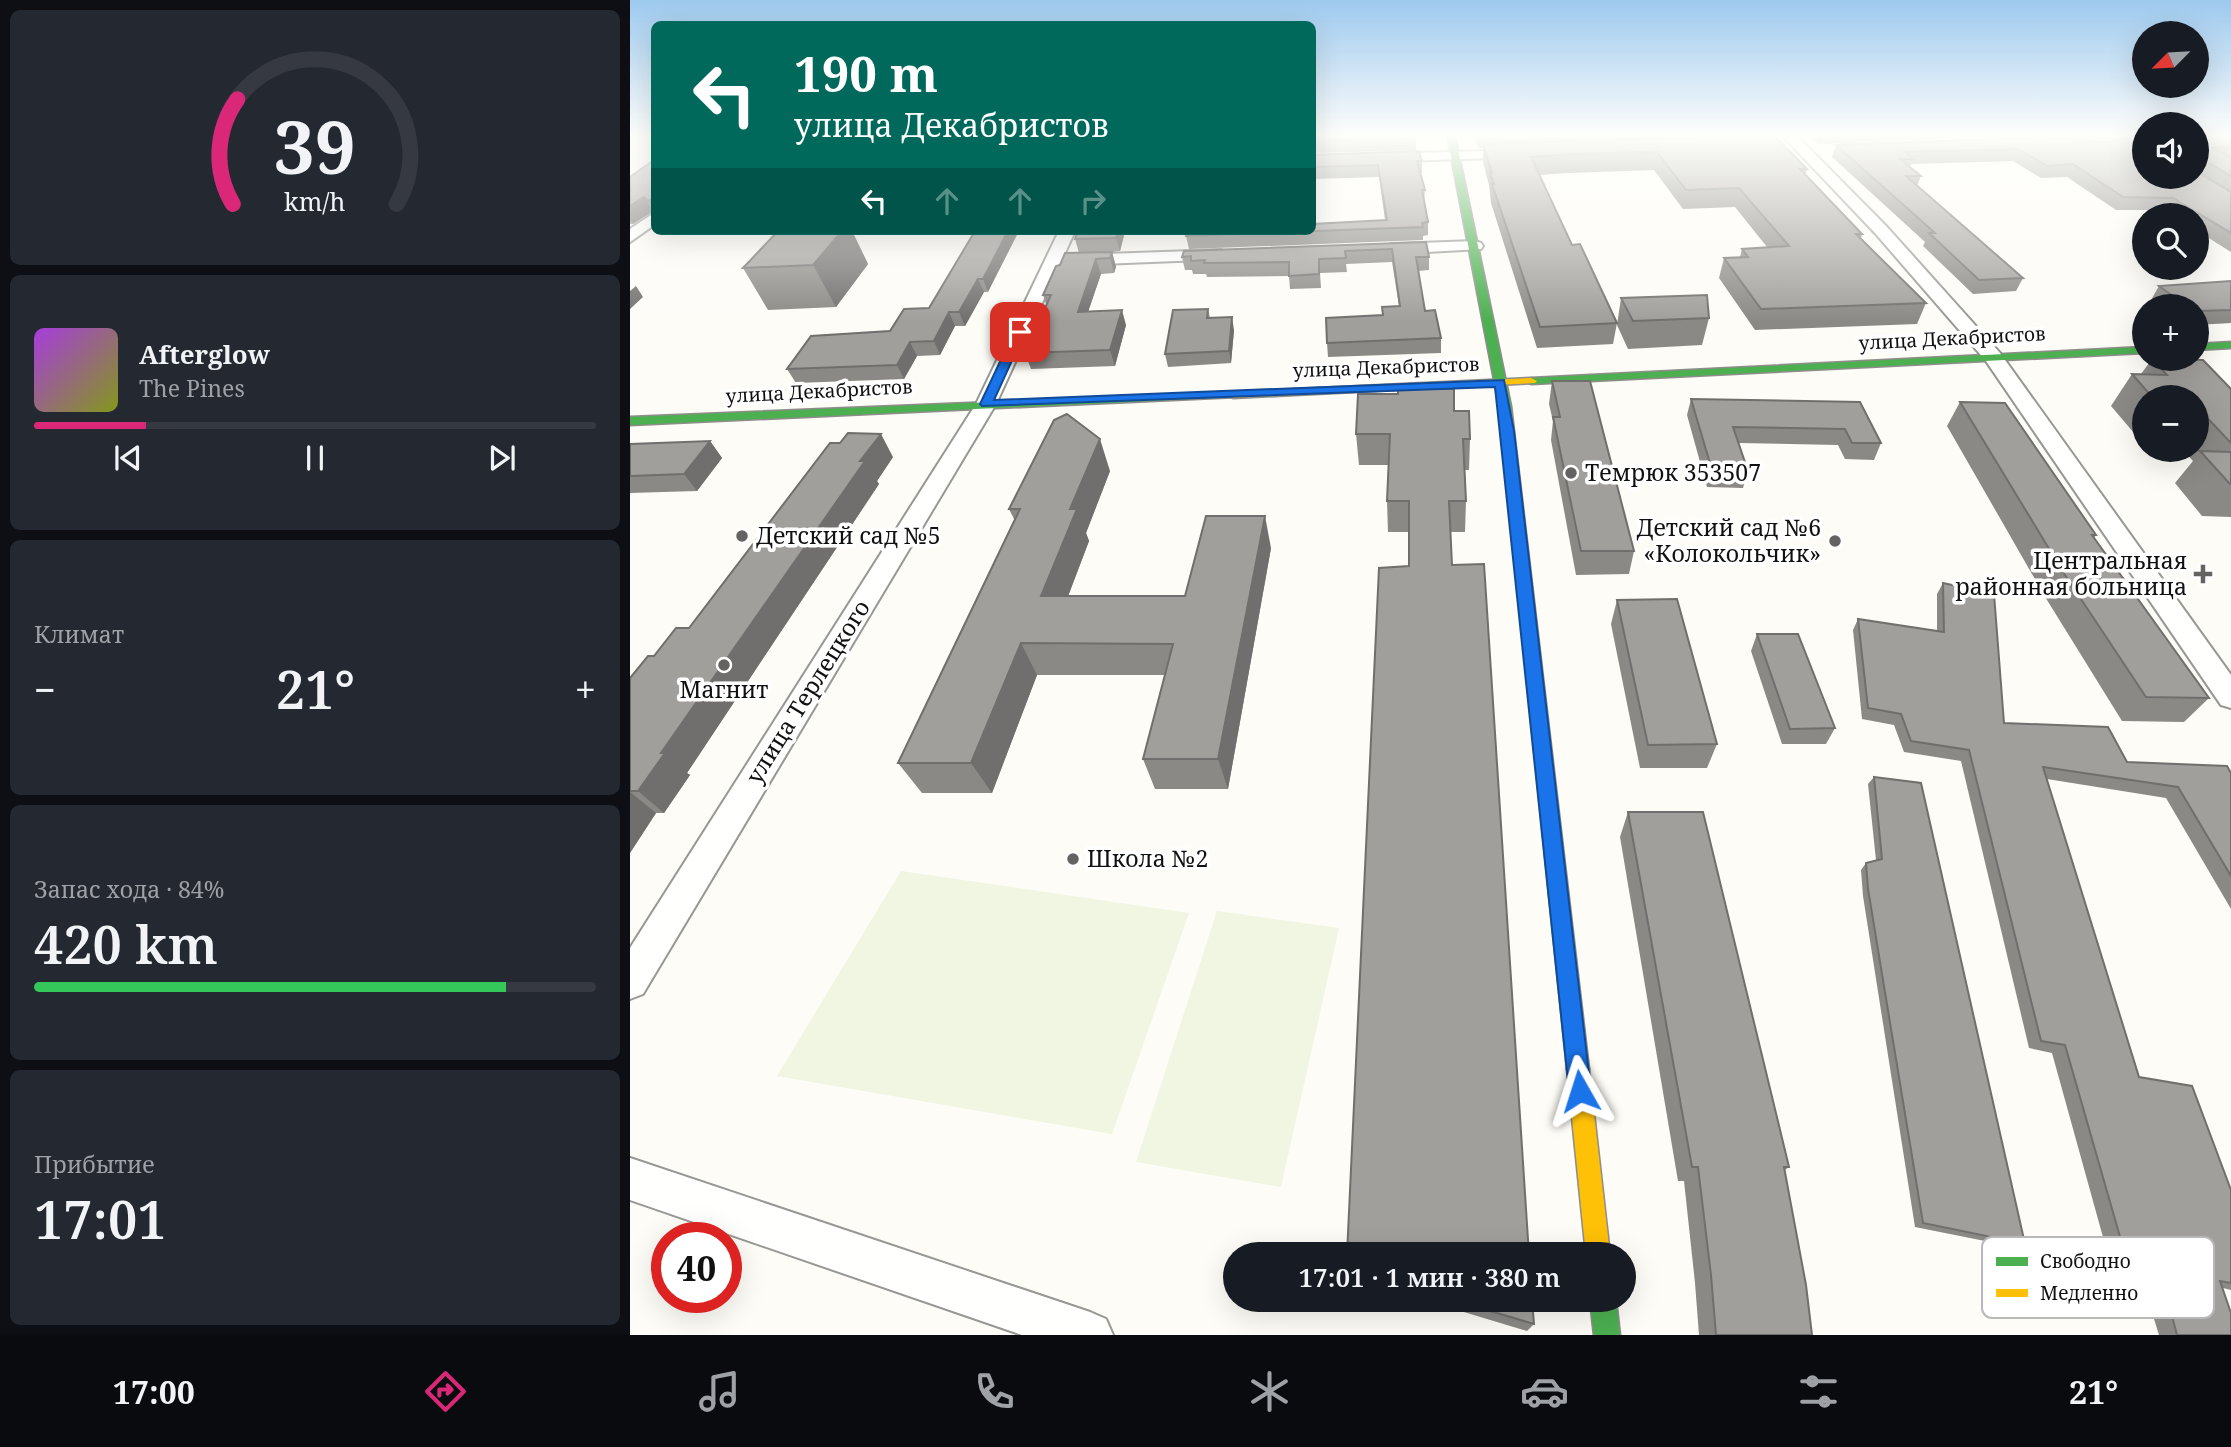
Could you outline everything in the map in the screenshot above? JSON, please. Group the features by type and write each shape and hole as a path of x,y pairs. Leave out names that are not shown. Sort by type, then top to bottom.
{"street":[{"path":"1465,197 1508,433 1597,1242"},
{"path":"1849,197 1993,357 2231,697"},
{"path":"630,237 651,220"},
{"name":"улица Терлецкого","path":"630,981 986,404 1065,235"},
{"path":"1378,249 1475,246"},
{"path":"1053,261 1242,254"},
{"path":"2209,346 2231,345"},
{"name":"улица Декабристов","path":"630,421 1500,383 2132,351"},
{"path":"630,1180 1090,1335"},
{"path":"1604,1312 1607,1335"}],"green space":[{"path":"901,871 1189,913 1112,1134 777,1076"},
{"path":"1217,911 1339,928 1281,1187 1136,1162"}],"building":[{"path":"630,197 644,197 630,206"},
{"path":"1383,197 1423,197 1428,222 1422,223 1423,227 1316,231 1316,224 1387,220"},
{"path":"1496,197 1550,197 1572,245 1580,244 1617,323 1540,327"},
{"path":"1747,197 1827,197 1862,234 1856,234 1926,303 1761,309 1724,258 1748,257 1742,249 1789,246"},
{"path":"1895,197 1930,197 2023,278 1979,280 1929,233 1935,233"},
{"path":"2138,197 2231,197 2231,233 2209,220 2209,203 2181,203 2173,198"},
{"path":"774,235 839,235 813,265 743,268"},
{"path":"973,235 1006,235 983,279 978,279 959,312 949,312 934,341 910,342 897,365 787,369 811,336 890,331 904,309 929,308"},
{"path":"1076,235 1117,235 1116,238 1075,239"},
{"path":"1426,242 1429,257 1416,257 1425,311 1435,310 1441,338 1327,343 1326,318 1383,315 1382,307 1400,306 1392,249 1345,251 1346,258 1319,259 1319,274 1289,276 1289,262 1204,263 1205,260 1191,261 1191,256 1182,257 1184,251"},
{"path":"1112,252 1110,258 1096,259 1078,312 1122,310 1110,350 1025,353 1051,295 1043,295 1065,253"},
{"path":"2231,281 2231,310 2209,311 2209,294 2170,294 2159,286"},
{"path":"1707,295 1709,318 1633,321 1621,298"},
{"path":"1208,309 1207,318 1232,317 1229,351 1165,354 1173,310"},
{"path":"2209,366 2231,389 2231,443 2209,420 2209,385 2142,385 2132,374 2167,375 2163,371 2209,371"},
{"path":"1552,381 1590,381 1634,551 1581,551 1553,417 1560,417"},
{"path":"1398,389 1454,389 1454,411 1469,411 1470,439 1463,439 1466,501 1449,501 1452,565 1484,564 1528,1242 1348,1242 1379,568 1409,566 1409,501 1387,501 1390,434 1356,434 1358,394 1398,394"},
{"path":"1691,399 1860,402 1881,443 1852,443 1845,429 1733,427 1748,471 1712,470"},
{"path":"1960,402 2005,403 2096,535 2092,535 2209,698 2146,697 2065,575"},
{"path":"1067,414 1100,439 1070,509 1077,509 1041,596 1185,596 1206,516 1265,516 1218,759 1143,759 1173,644 1021,643 971,763 898,763 1020,509 1009,509 1054,420"},
{"path":"848,433 881,434 860,461 865,461 661,753 665,753 638,791 630,791 630,678 648,656 654,656 676,628 689,628 830,443 840,443"},
{"path":"710,441 684,474 630,476 630,444"},
{"path":"2209,451 2231,452 2230,484 2209,461"},
{"path":"1943,583 1994,594 2004,723 2108,727 2127,762 2227,766 2231,773 2231,876 2178,787 2043,767 2139,1077 2192,1086 2231,1190 2231,1283 2220,1281 2231,1313 2231,1335 2177,1335 2173,1318 2214,1318 2214,1237 2120,1237 2065,1045 2041,1041 1969,750 1911,741 1901,714 1868,708 1858,619 1944,632"},
{"path":"1677,599 1717,744 1648,745 1617,600"},
{"path":"1757,634 1798,634 1835,728 1790,729"},
{"path":"1874,777 1921,783 2023,1237 1991,1237 1923,1223 1868,889 1866,863 1882,859"},
{"path":"1628,812 1703,812 1789,1167 1784,1167 1806,1285 1812,1335 1716,1335 1698,1167 1692,1167"},
{"path":"1494,1312 1533,1312 1534,1324"}],"traffic: fast":[{"path":"1463,197 1505,406 1578,1069"},
{"path":"2209,346 2231,345"},
{"path":"1531,381 2132,351"},
{"path":"630,421 1233,395"},
{"path":"1604,1312 1607,1335"}],"traffic: slow":[{"path":"1233,395 1531,381"},
{"path":"1578,1069 1597,1242"}],"place":[{"name":"Темрюк 353507","path":"1571,473"},
{"name":"Детский сад №5","path":"742,536"},
{"name":"Детский сад №6 «Колокольчик»","path":"1835,541"},
{"name":"Центральная районная больница","path":"2203,574"},
{"name":"Магнит","path":"724,665"},
{"name":"Школа №2","path":"1073,859"}],"route":[{"path":"1020,332 986,404 1500,383 1508,431 1580,1091"}]}
